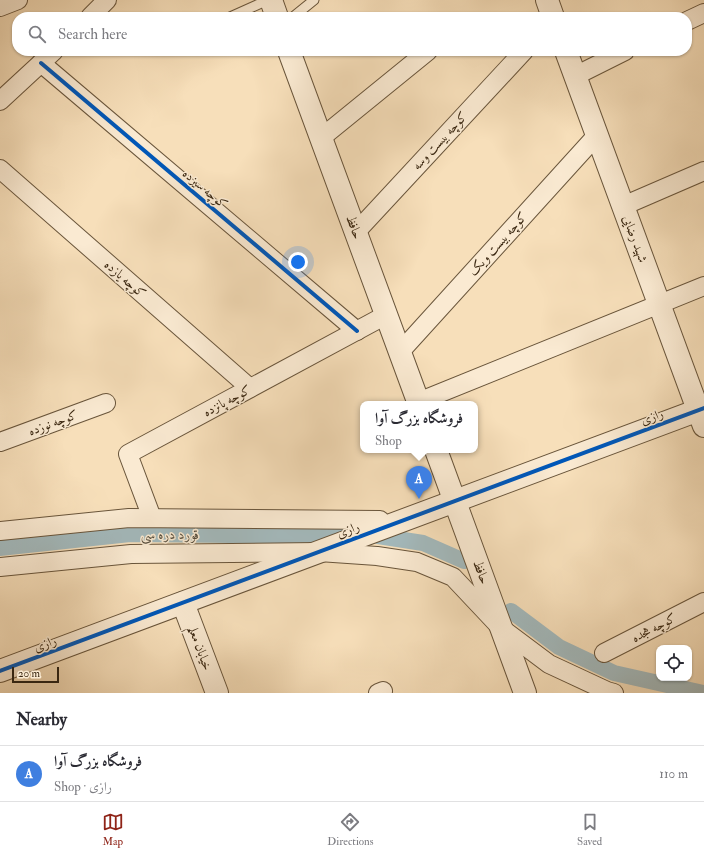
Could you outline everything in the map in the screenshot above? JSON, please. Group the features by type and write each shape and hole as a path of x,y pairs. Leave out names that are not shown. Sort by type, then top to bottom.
{"street":[{"path":"0,7 18,0"},
{"path":"95,12 108,0"},
{"path":"269,0 275,12"},
{"path":"547,0 551,12"},
{"path":"692,19 704,13"},
{"path":"0,101 49,56"},
{"name":"حافظ","path":"291,56 418,401"},
{"path":"321,138 422,56"},
{"name":"کوچه بیست وسه","path":"356,232 519,56"},
{"name":"شهید رضایی","path":"568,56 659,304 702,415"},
{"path":"575,76 615,56"},
{"name":"کوچه سیزده","path":"41,64 357,331"},
{"name":"کوچه بیست ویک","path":"400,352 597,136"},
{"name":"کوچه یازده","path":"0,169 250,388"},
{"path":"623,206 704,171"},
{"path":"424,401 704,286"},
{"name":"کوچه پانزده","path":"152,518 128,454 386,315"},
{"name":"کوچه نوزده","path":"0,442 106,403"},
{"name":"رازی","path":"0,672 455,501 702,415"},
{"name":"حافظ","path":"437,453 525,693"},
{"path":"0,531 129,518 380,520"},
{"path":"0,568 131,554 319,552 376,556 417,562 453,577 501,628 549,664 607,692 614,693"},
{"name":"کوچه هجده","path":"604,653 704,602"},
{"name":"خیابان معلم","path":"183,603 217,693"}],"lane":[{"path":"241,12 269,0"},
{"path":"299,12 314,0"}],"waterway":[{"name":"قورد دره سی","path":"0,548 130,534 342,536"},
{"name":"قورد دره سی","path":"378,536 423,543 464,561"},
{"path":"511,611 559,647 614,673 703,693"}],"cycle path":[{"path":"41,63 357,331"},
{"path":"0,671 704,408"}],"place":[{"name":"فروشگاه بزرگ آوا","path":"419,499"}]}
